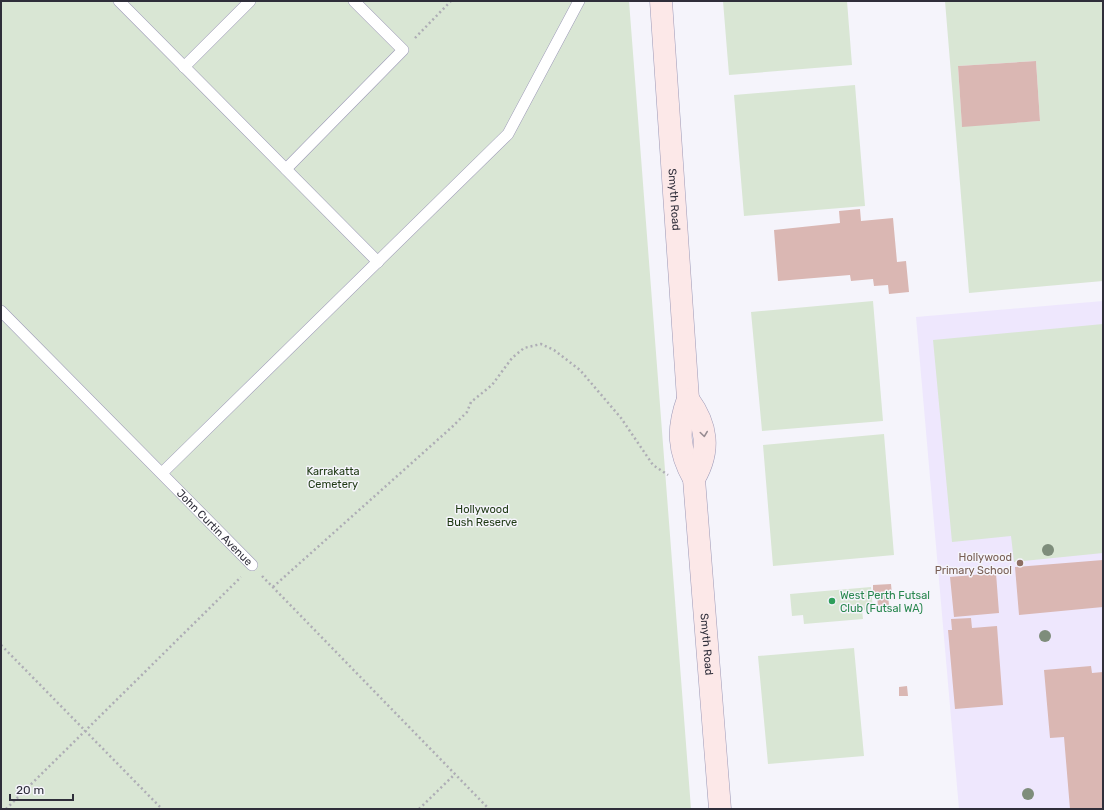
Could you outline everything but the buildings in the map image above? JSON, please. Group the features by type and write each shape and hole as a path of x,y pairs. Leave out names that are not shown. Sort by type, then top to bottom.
{"main road":[{"name":"Smyth Road","path":"661,1 688,399 680,425 680,438 685,463 694,482 720,809"}],"lane":[{"path":"120,1 378,262"},
{"path":"184,67 250,1"},
{"path":"286,169 403,50 354,1"},
{"path":"162,473 508,134 580,1"},
{"name":"John Curtin Avenue","path":"1,311 252,565"}],"path":[{"path":"403,50 451,1"},
{"path":"273,587 452,427 467,412 471,402 492,385 512,358 524,348 541,344 554,350 580,370 625,424 653,465 672,479 694,482"},
{"path":"252,565 489,809"},
{"name":"John Curtin Avenue","path":"6,809 252,565"},
{"path":"1,645 162,809"},
{"path":"419,809 455,774"}],"shaded area":[{"name":"Hollywood Primary School","path":"1103,301 1103,809 959,809 916,317"}],"green space":[{"name":"Karrakatta Cemetery","path":"1,1 629,1 691,809 1,809"},
{"path":"723,1 847,1 852,65 729,75"},
{"path":"945,1 1103,1 1103,281 969,293","holes":["1036,61 1040,121 962,126 958,66"]},
{"path":"855,85 865,206 744,216 734,95"},
{"path":"873,301 883,421 762,431 751,312"},
{"path":"1103,324 1103,553 1014,562 1011,536 952,542 933,340"},
{"path":"884,434 894,555 773,566 763,445"},
{"name":"West Perth Futsal Club (Futsal WA)","path":"871,587 873,609 862,610 863,619 804,624 803,615 792,616 790,594"},
{"path":"854,648 864,756 768,764 758,656"}],"place":[{"name":"Hollywood Primary School","path":"1020,563"},
{"name":"West Perth Futsal Club (Futsal WA)","path":"832,601"}],"park label":[{"name":"Hollywood Bush Reserve","path":"482,515"}]}
